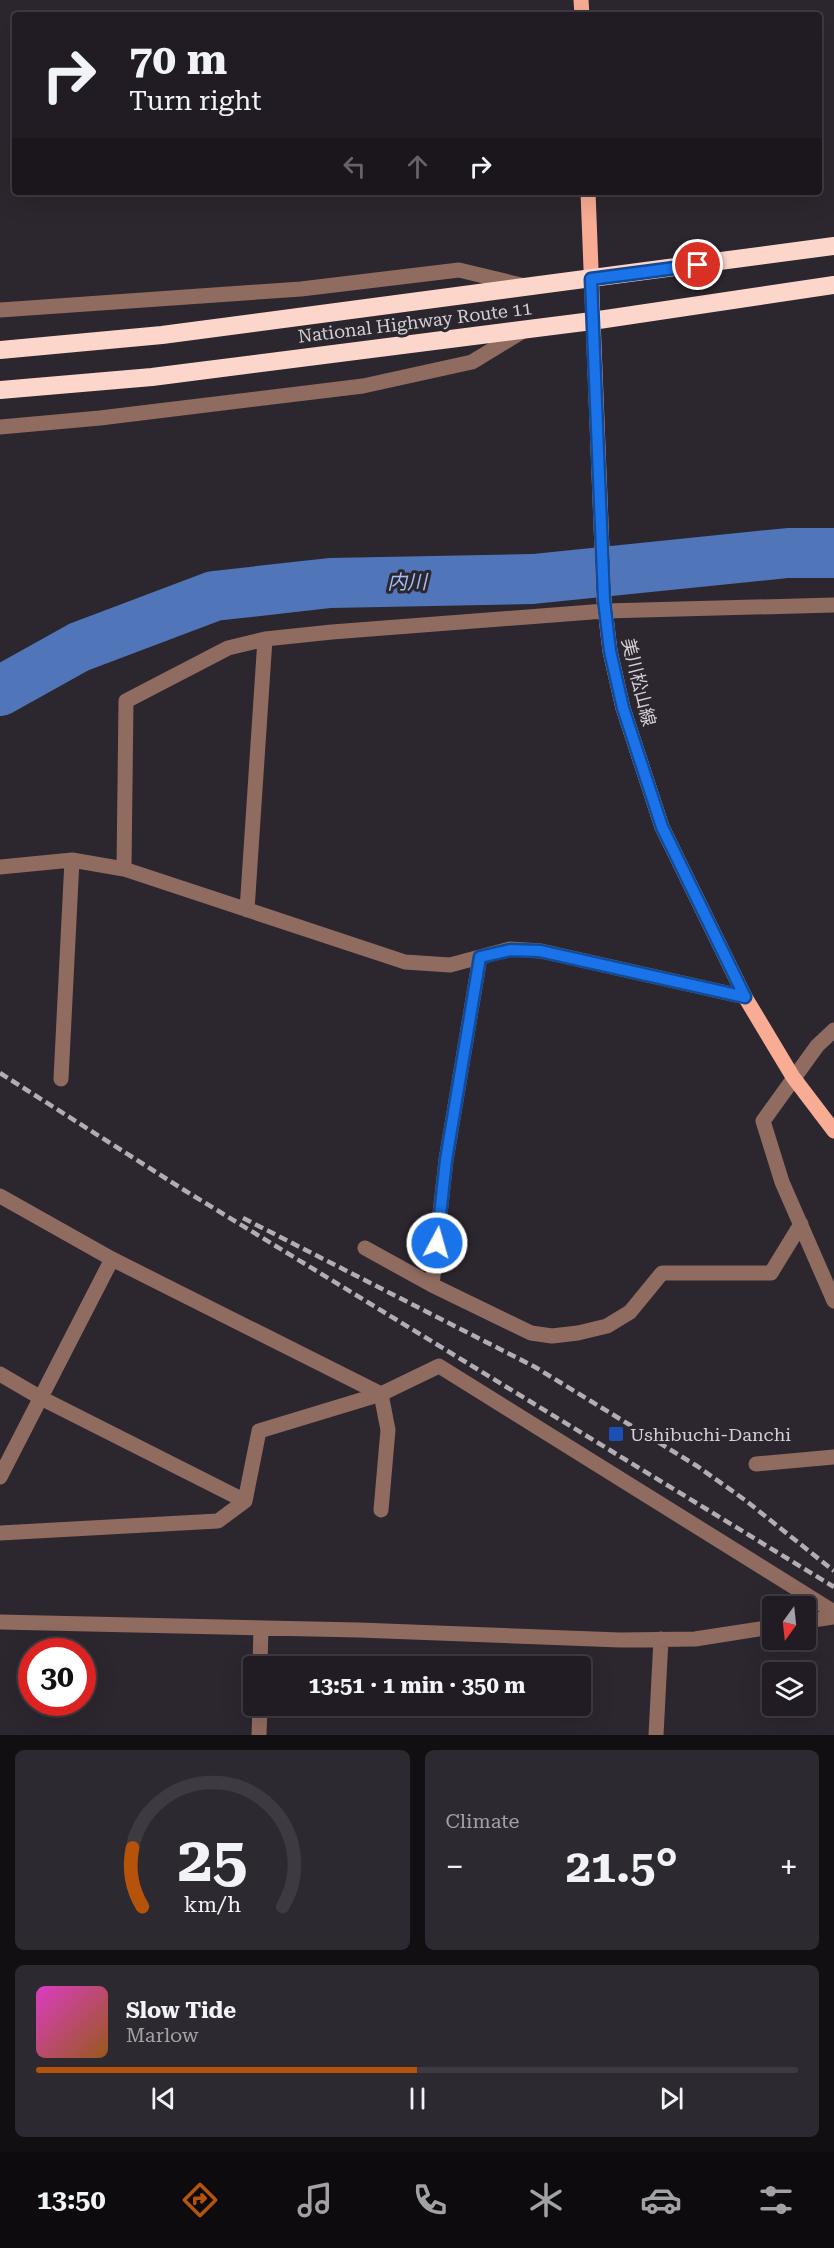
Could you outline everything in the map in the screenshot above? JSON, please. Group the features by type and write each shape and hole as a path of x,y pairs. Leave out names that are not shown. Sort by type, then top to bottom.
{"highway":[{"name":"National Highway Route 11","path":"0,350 162,335 834,246"},
{"name":"National Highway Route 11","path":"0,390 152,378 592,321 834,285"}],"main road":[{"name":"美川松山線","path":"588,195 604,605 610,651 623,708 662,827 745,997 793,1077 834,1131"}],"street":[{"path":"0,310 301,290 459,270 527,287"},
{"path":"0,427 100,418 363,386 472,362 525,329"},
{"path":"124,869 126,701 228,648 265,639 604,605 834,605"},
{"path":"247,909 265,639"},
{"path":"0,867 72,860 124,869 405,962 450,965 510,950 540,951 745,997"},
{"path":"61,1079 72,860"},
{"path":"432,1285 446,1160 480,957"},
{"path":"834,1030 817,1046 793,1077 764,1121 782,1182 834,1301"},
{"path":"0,1196 112,1259 381,1394"},
{"path":"365,1248 432,1285 531,1333 552,1336 607,1326 630,1312 662,1273 771,1273 801,1224"},
{"path":"0,1476 112,1259"},
{"path":"0,1533 218,1521 245,1501 259,1431 381,1394 439,1366 834,1614"},
{"path":"0,1374 41,1398 245,1501"},
{"path":"381,1394 388,1430 381,1510"},
{"path":"756,1464 834,1457"},
{"path":"816,1618 834,1614"},
{"path":"0,1622 661,1640 695,1639 762,1629"},
{"path":"260,1656 261,1628"},
{"path":"656,1735 661,1640"},
{"path":"259,1735 260,1716"}],"waterway":[{"name":"内川","path":"0,691 79,647 214,596 330,583 533,579 788,553 834,553"}],"railway":[{"path":"0,1073 184,1190 834,1587"},
{"path":"243,1218 535,1367 697,1466 745,1500 834,1571"}],"place":[{"name":"Ushibuchi-Danchi","path":"616,1434"}],"route":[{"path":"437,1243 446,1160 480,957 510,950 540,951 745,997 662,827 623,708 610,651 604,600 591,279 698,265"}]}
